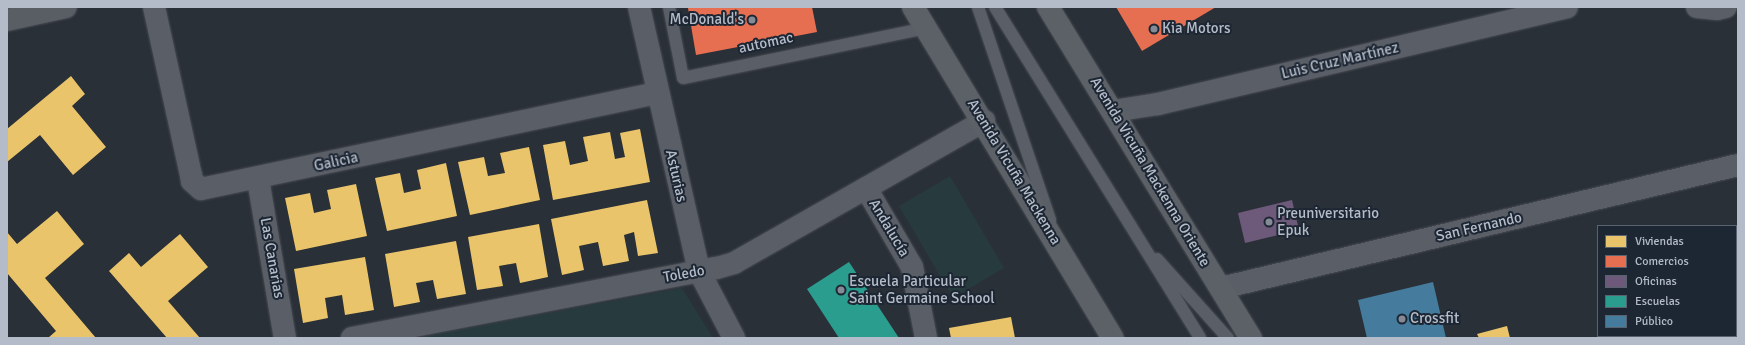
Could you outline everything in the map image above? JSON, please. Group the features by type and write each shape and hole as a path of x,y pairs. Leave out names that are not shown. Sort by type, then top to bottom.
{"main road":[{"path":"7,20 66,7"},
{"name":"Avenida Vicuña Mackenna","path":"913,7 984,121 1113,338"},
{"name":"Avenida Vicuña Mackenna Oriente","path":"1048,7 1251,338"}],"street":[{"name":"Galicia","path":"154,7 192,181 197,186 206,190 658,92"},
{"name":"Asturias","path":"639,7 699,271 734,338"},
{"name":"Luis Cruz Martínez","path":"1113,111 1158,104 1567,7"},
{"path":"1697,7 1717,9 1726,7"},
{"name":"Toledo","path":"352,338 717,268 748,256 984,121"},
{"name":"San Fernando","path":"1221,288 1738,165"},
{"name":"Las Canarias","path":"258,179 285,338"},
{"name":"Andalucía","path":"866,188 912,267 926,338"}],"lane":[{"name":"automac","path":"669,7 683,78 926,28"},
{"path":"978,7 1060,248"},
{"path":"994,7 1200,338"},
{"path":"1136,235 1228,338"}],"green space":[{"path":"950,176 1004,268 953,298 899,206"},
{"path":"682,288 713,338 415,338"}],"building: Viviendas":[{"path":"71,76 85,94 72,106 106,147 73,175 40,135 7,162 7,129"},
{"path":"640,129 650,182 553,200 543,145 565,141 570,165 588,161 583,137 610,132 615,159 625,157 620,133"},
{"path":"529,147 540,200 470,215 458,162 484,157 488,176 505,173 500,153"},
{"path":"446,163 457,216 387,231 375,178 400,173 404,193 421,189 417,170"},
{"path":"356,184 367,236 296,251 285,198 310,193 314,213 331,209 327,190"},
{"path":"647,200 658,253 638,256 634,232 624,235 629,261 603,266 598,242 579,246 584,270 562,275 551,219"},
{"path":"57,211 84,244 45,278 96,338 48,338 56,331 7,273 7,232 17,244"},
{"path":"539,224 548,277 520,283 516,263 499,266 503,286 477,290 468,237"},
{"path":"180,234 208,267 168,301 200,338 167,338 109,271 129,253 141,267"},
{"path":"456,241 466,294 437,299 433,280 416,283 420,302 394,307 385,254"},
{"path":"365,257 374,310 345,315 342,295 325,298 328,318 303,323 294,269"},
{"path":"1011,317 1015,338 951,338 949,328"},
{"path":"1507,326 1510,338 1479,338 1477,334"}],"building: Comercios":[{"name":"McDonald's","path":"812,7 817,32 696,55 688,8"},
{"name":"Kia Motors","path":"1116,7 1216,7 1142,51"}],"building: Oficinas":[{"name":"Preuniversitario Epuk","path":"1292,200 1299,230 1245,243 1238,213"}],"building: Escuelas":[{"path":"849,262 899,338 839,338 807,289"}],"building: Público":[{"name":"Crossfit","path":"1433,282 1446,338 1367,338 1358,300"}],"place":[{"name":"McDonald's","path":"752,20"},
{"name":"Kia Motors","path":"1154,29"},
{"name":"Preuniversitario Epuk","path":"1269,222"},
{"name":"Escuela Particular Saint Germaine School","path":"841,290"},
{"name":"Crossfit","path":"1402,319"}]}
